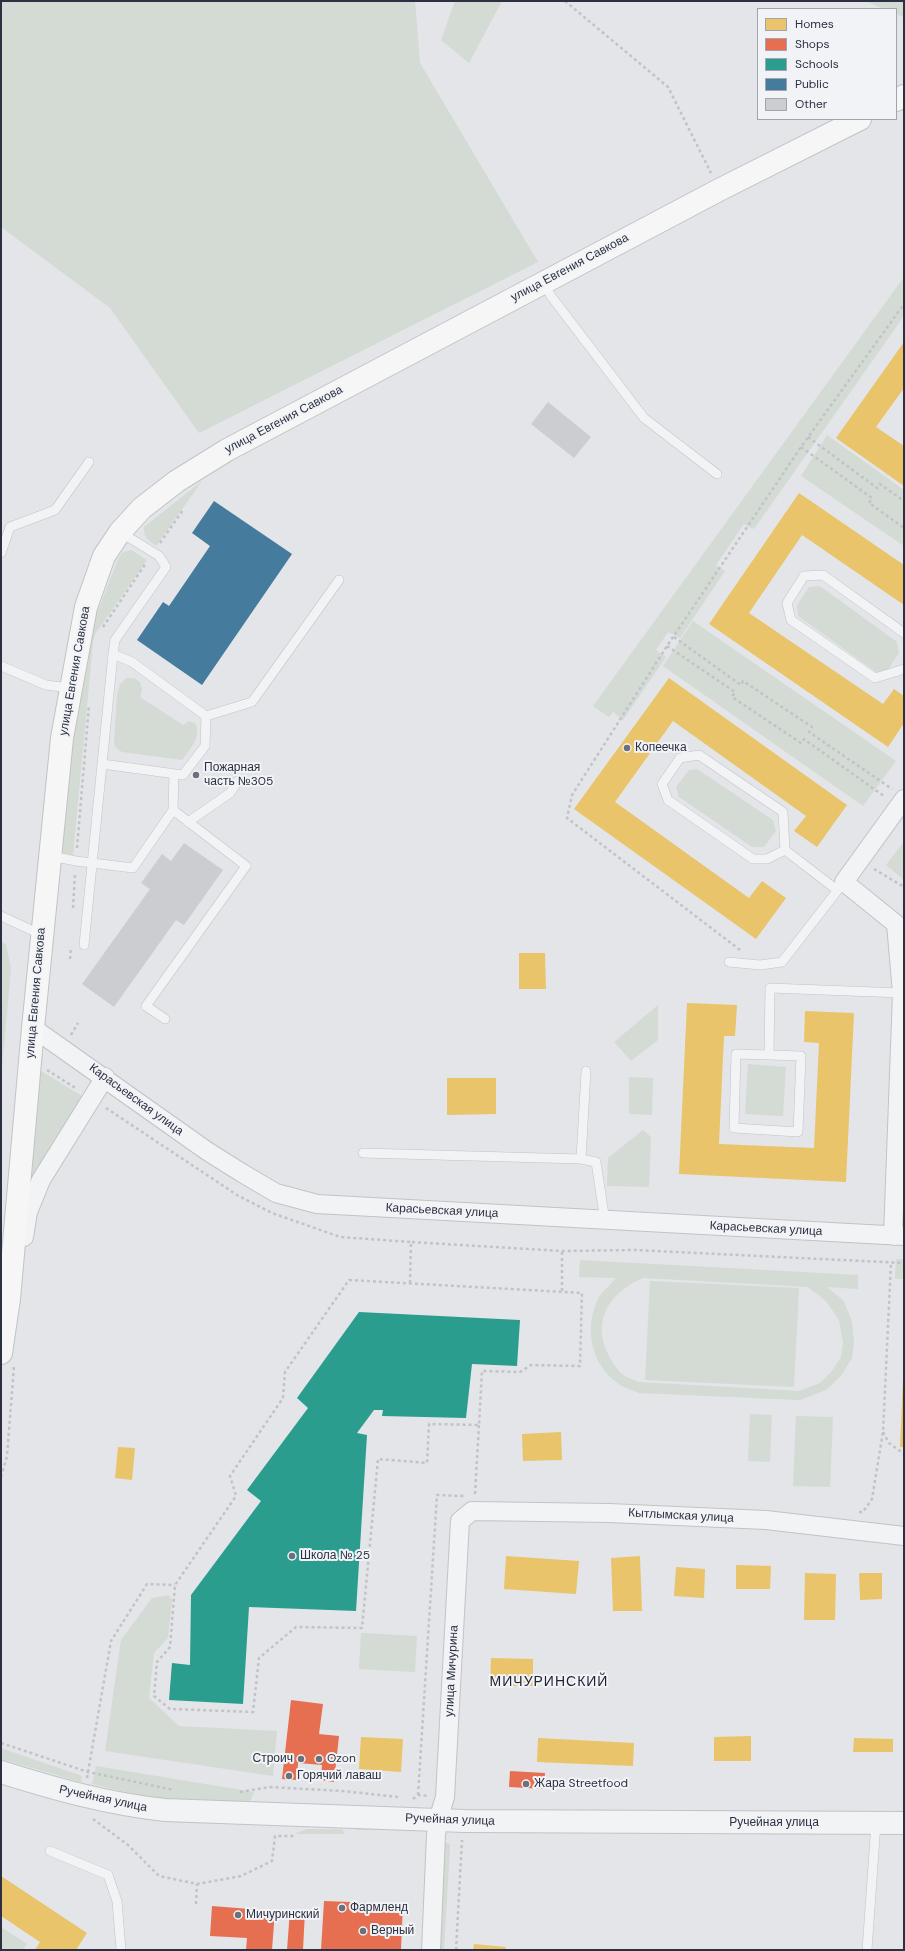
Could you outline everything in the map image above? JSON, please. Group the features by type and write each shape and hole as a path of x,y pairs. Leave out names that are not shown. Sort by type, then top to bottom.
{"main road":[{"name":"улица Евгения Савкова","path":"8,1358 9,1299 49,856 62,738 86,607 104,556 120,532 148,503 177,481 227,450 543,282 719,190 858,120"}],"street":[{"path":"899,1236 903,993 896,924 841,886 900,800"},
{"name":"Карасьевская улица","path":"33,1028 105,1077 207,1151 276,1193 318,1204 899,1236"},
{"path":"9,1299 18,1286 28,1212 38,1187 105,1077"},
{"name":"Кытлымская улица","path":"460,1521 472,1511 609,1513 766,1520 904,1536"},
{"name":"улица Мичурина","path":"431,1950 438,1820 445,1797 460,1521"},
{"name":"Ручейная улица","path":"1,1772 84,1796 129,1806 165,1810 438,1820 904,1823"}],"lane":[{"path":"543,282 551,296 644,418 717,474"},
{"path":"1,554 10,527 55,510 89,462"},
{"path":"84,945 112,654 115,640 166,567 159,556 120,532"},
{"path":"904,633 823,575 804,576 787,603 791,620 875,678 904,669"},
{"path":"206,716 252,702 339,580"},
{"path":"112,654 132,662 206,716"},
{"path":"1,666 46,684 70,688"},
{"path":"102,764 183,775 205,746 206,716"},
{"path":"698,755 783,812 785,850 767,859 753,859 668,800 662,784 680,758 698,755"},
{"path":"49,856 133,868 173,810 174,774"},
{"path":"188,822 230,793 238,781"},
{"path":"165,1019 146,1006 246,866 173,810"},
{"path":"730,962 760,965 782,962 841,886 785,850"},
{"path":"1,916 42,936"},
{"path":"769,1055 770,988 903,993"},
{"path":"736,1054 769,1055 801,1056 798,1132 734,1128 736,1054"},
{"path":"581,1159 586,1071"},
{"path":"363,1153 581,1159 596,1162 605,1221"},
{"path":"867,1950 876,1823"},
{"path":"50,1851 108,1875 117,1900 121,1950"}],"path":[{"path":"565,1 668,87 719,190"},
{"path":"760,965 567,818 572,795 667,646 801,447 904,304"},
{"path":"808,437 877,488 880,484 904,501"},
{"path":"801,447 872,498 869,503 904,528"},
{"path":"674,637 740,684 743,680 812,728 809,732 900,800"},
{"path":"667,646 735,692 732,696 738,701 801,743 804,739 900,800"},
{"path":"870,866 904,887"},
{"path":"410,1283 411,1242 562,1251 635,1250 904,1263"},
{"path":"562,1251 562,1291"},
{"path":"892,1262 883,1432 889,1443 904,1454"},
{"path":"349,1280 562,1291 582,1293 580,1366 531,1365 520,1372 482,1371 479,1425 428,1424 427,1463 378,1459 362,1628 296,1627 259,1658 253,1712 170,1709 154,1696 157,1662 170,1647 175,1585 236,1496 230,1476 283,1398 285,1372 349,1280"},
{"path":"1,1477 7,1456 8,1358"},
{"path":"175,1585 147,1584 111,1641 82,1809 128,1845 159,1876 197,1884 241,1876 272,1862 275,1836"},
{"path":"1,1743 88,1772 181,1791"},
{"path":"233,1793 269,1787 343,1791 399,1798"},
{"path":"406,1798 413,1799 418,1795"},
{"path":"456,1950 462,1836"},
{"path":"196,1904 197,1884"}],"shaded area":[{"path":"1,1 415,1 420,63 538,262 199,433 110,308 1,227"},
{"path":"455,1 502,1 469,63 441,40"},
{"path":"865,1 904,1 904,17 897,14 897,8 882,8"},
{"path":"904,277 904,316 754,529 744,524 716,565 725,571 680,638 668,632 656,650 666,657 623,720 613,712 609,717 593,706"},
{"path":"827,435 904,490 904,546 801,476"},
{"path":"202,481 156,546 145,536 144,527"},
{"path":"131,550 147,560 95,634 93,642 73,856 61,852 59,824 87,638 119,557 123,552"},
{"path":"820,586 897,642 899,653 887,671 876,672 798,616 797,605 809,587"},
{"path":"693,621 896,761 863,806 663,666"},
{"path":"126,678 134,678 140,682 142,690 140,697 183,725 189,721 196,724 196,739 182,760 122,752 116,748 114,743 117,695 120,684"},
{"path":"697,769 773,820 776,831 764,847 752,847 679,797 676,787 689,770"},
{"path":"904,842 904,880 886,865"},
{"path":"1,941 6,945 11,968 1,1079"},
{"path":"658,1005 658,1040 631,1061 614,1042"},
{"path":"748,1064 786,1067 783,1116 745,1114"},
{"path":"41,1071 82,1096 29,1185"},
{"path":"629,1077 653,1078 652,1115 629,1114"},
{"path":"643,1130 651,1137 649,1187 607,1186 608,1158"},
{"path":"896,1259 904,1259 904,1279 895,1279"},
{"path":"580,1260 858,1275 858,1289 827,1287 843,1300 852,1321 854,1342 852,1358 841,1376 826,1390 800,1400 639,1393 618,1384 607,1374 596,1355 592,1344 591,1322 598,1299 616,1278 579,1277","holes":["643,1278 808,1287 826,1301 839,1320 843,1342 841,1357 832,1371 820,1383 799,1391 639,1382 626,1377 618,1370 612,1362 603,1341 603,1318 607,1308 613,1299 622,1291"]},
{"path":"650,1281 799,1288 794,1387 645,1380"},
{"path":"750,1414 772,1415 770,1462 748,1461"},
{"path":"796,1416 833,1417 830,1487 793,1486"},
{"path":"169,1595 172,1600 168,1638 154,1653 149,1698 179,1726 277,1731 273,1776 105,1751 121,1640 152,1598"},
{"path":"361,1633 417,1636 415,1672 359,1669"},
{"path":"1,1748 82,1776 81,1782 1,1759"},
{"path":"96,1766 254,1792 251,1800 236,1807 155,1799 92,1784"},
{"path":"404,1826 404,1830 356,1830 358,1828"},
{"path":"307,1829 342,1829 345,1834 294,1834"},
{"path":"443,1844 450,1844 450,1848 444,1950 437,1950"},
{"path":"1,1927 27,1944 23,1950 1,1950"}],"building: Homes":[{"path":"904,342 904,388 876,427 904,446 904,486 836,438"},
{"path":"799,493 904,565 904,605 802,535 749,613 883,704 894,689 904,696 904,723 888,747 709,624"},
{"path":"669,678 847,805 817,847 794,831 806,816 673,721 615,802 749,898 762,881 786,898 756,939 574,809"},
{"path":"519,953 545,953 546,989 519,989"},
{"path":"687,1003 737,1005 735,1036 724,1036 719,1144 814,1148 819,1043 804,1042 805,1011 854,1013 846,1182 679,1174"},
{"path":"447,1078 496,1078 496,1114 447,1115"},
{"path":"903,1378 904,1447 900,1447"},
{"path":"561,1432 562,1460 523,1461 522,1434"},
{"path":"118,1447 135,1448 132,1480 115,1478"},
{"path":"506,1556 579,1561 576,1594 504,1589"},
{"path":"640,1556 642,1611 613,1611 611,1558"},
{"path":"736,1565 771,1566 770,1589 736,1589"},
{"path":"676,1567 705,1569 704,1598 674,1596"},
{"path":"805,1573 836,1574 835,1620 804,1620"},
{"path":"859,1573 882,1573 882,1599 860,1600"},
{"path":"491,1658 533,1659 533,1686 490,1686"},
{"path":"751,1736 751,1761 714,1761 714,1737"},
{"path":"361,1737 403,1739 401,1772 359,1769"},
{"path":"538,1738 634,1743 633,1766 537,1762"},
{"path":"854,1738 893,1739 893,1752 853,1752"},
{"path":"1,1876 87,1933 76,1950 35,1950 40,1942 1,1916"},
{"path":"474,1944 506,1947 505,1950 473,1950"}],"building: Shops":[{"path":"291,1700 323,1704 319,1734 339,1736 334,1782 321,1780 322,1765 298,1763 297,1780 282,1779"},
{"path":"510,1771 545,1773 544,1789 509,1787"},
{"path":"324,1901 403,1904 401,1950 321,1950"},
{"path":"212,1906 275,1911 272,1950 246,1950 247,1938 210,1936"},
{"path":"290,1910 305,1911 303,1950 287,1950"}],"building: Schools":[{"path":"359,1312 520,1320 517,1366 472,1364 466,1418 382,1416 383,1410 374,1410 357,1433 367,1435 356,1611 249,1607 243,1704 169,1700 172,1663 190,1665 191,1595 261,1501 247,1490 308,1408 297,1398"}],"building: Public":[{"path":"214,501 292,554 202,685 137,640 163,602 169,606 210,546 192,533"}],"building: Other":[{"path":"548,402 591,437 574,458 531,424"},
{"path":"184,843 223,870 184,925 176,920 114,1007 82,984 150,889 141,883 162,854 171,861"}],"place":[{"name":"Копеечка","path":"627,748"},
{"name":"Пожарная часть №305","path":"196,775"},
{"name":"Школа № 25","path":"292,1556"},
{"name":"Строич","path":"301,1759"},
{"name":"Ozon","path":"319,1759"},
{"name":"Горячий лаваш","path":"289,1776"},
{"name":"Жара Streetfood","path":"526,1784"},
{"name":"Фармленд","path":"342,1908"},
{"name":"Мичуринский","path":"238,1915"},
{"name":"Верный","path":"363,1931"}],"district":[{"name":"МИЧУРИНСКИЙ","path":"549,1682"}]}
